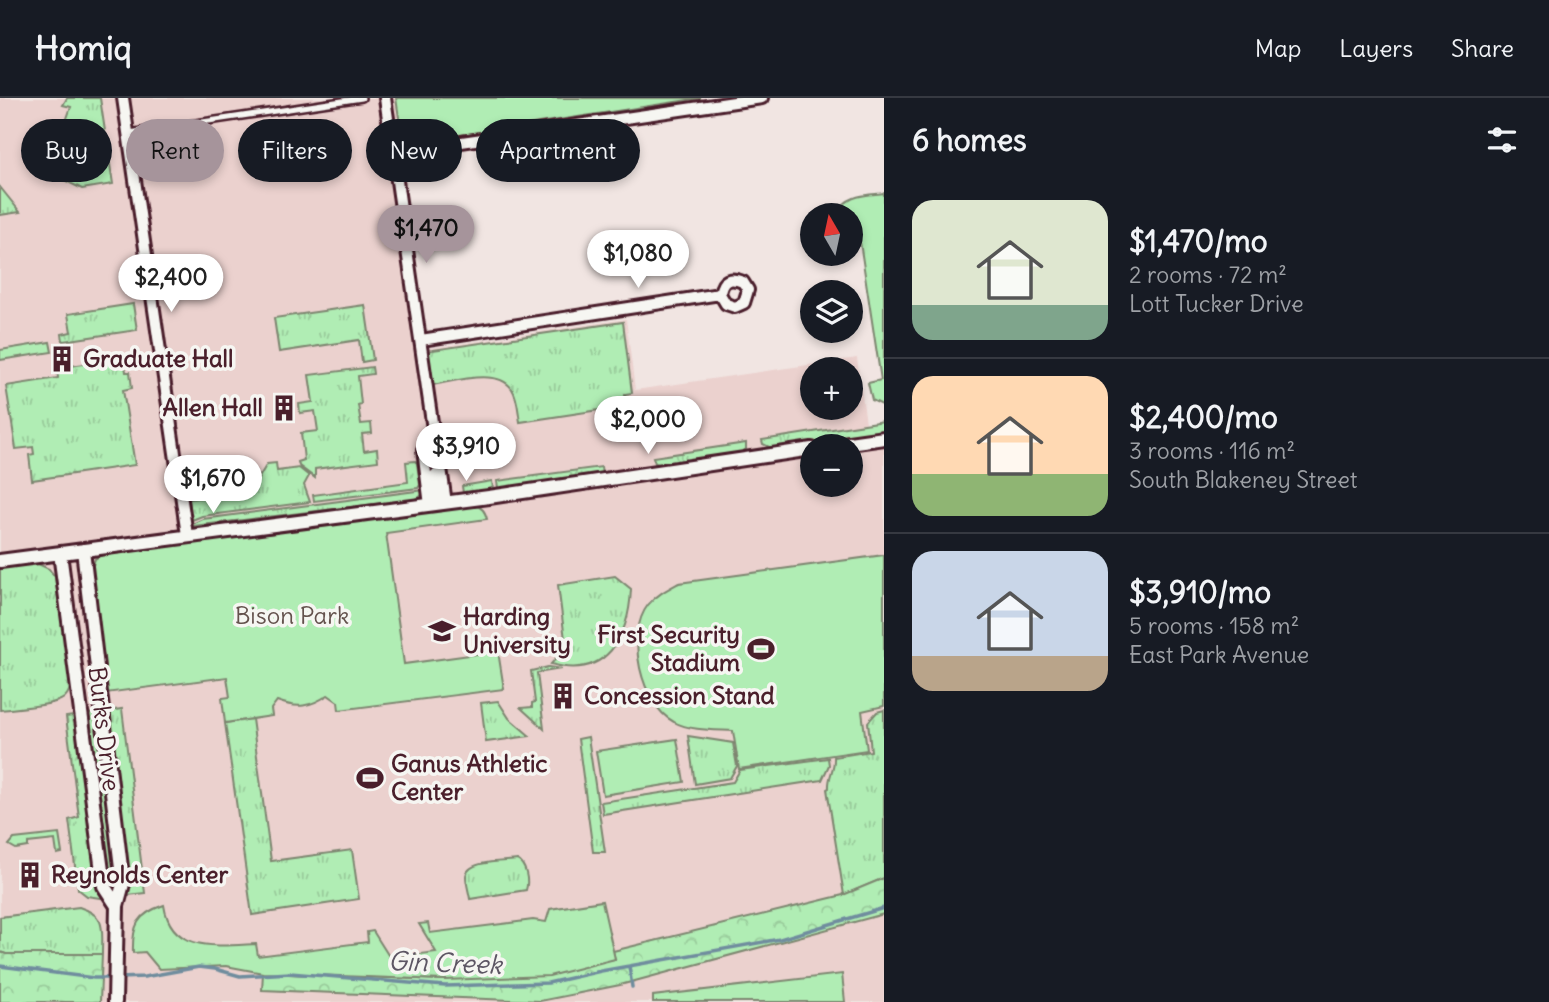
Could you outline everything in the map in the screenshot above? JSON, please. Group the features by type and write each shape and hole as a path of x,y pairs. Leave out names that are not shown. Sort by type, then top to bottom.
{"street":[{"path":"124,98 126,119"},
{"path":"386,98 389,119"},
{"path":"462,142 762,98"},
{"path":"135,182 187,535"},
{"path":"397,182 421,340 439,504"},
{"path":"421,340 719,294"},
{"path":"863,441 884,438"},
{"path":"0,561 439,504 800,451"},
{"name":"Burks Drive","path":"83,550 123,884 117,906 116,998"},
{"name":"Burks Drive","path":"60,553 104,886 117,906"}],"lane":[{"path":"217,119 362,98"}],"shaded area":[{"name":"Harding University","path":"0,98 720,98 584,119 476,119 476,136 462,138 462,119 366,119 366,182 394,182 418,350 626,319 635,390 800,366 800,420 863,420 863,402 868,438 873,448 884,446 884,1002 0,1002"}],"green space":[{"path":"67,98 100,98 103,119 67,119 71,107 63,105"},
{"path":"396,98 701,98 565,119 476,119 476,133 462,135 462,119 399,119"},
{"path":"112,177 113,184 82,189 68,182 112,182"},
{"path":"0,187 20,212 0,215"},
{"path":"884,193 884,406 872,400 868,383 881,380 863,262 863,203 845,203 867,195"},
{"path":"133,304 137,330 63,341 62,334 71,332 68,314"},
{"path":"365,305 373,360 362,362 359,340 279,352 274,318"},
{"path":"623,322 632,393 625,394 626,406 520,422 516,396 505,382 486,377 431,385 426,351"},
{"path":"50,342 52,352 0,360 0,350"},
{"path":"124,358 126,372 130,372 132,388 123,390 135,465 32,480 29,455 34,454 33,447 16,449 6,386 58,378 57,368"},
{"path":"372,367 373,374 358,376 361,404 358,405 361,424 371,423 372,433 362,434 364,451 377,449 378,461 315,469 315,478 299,466 298,462 304,460 301,433 318,431 315,411 300,413 299,404 313,402 309,375"},
{"path":"884,421 884,431 863,434 801,434"},
{"path":"800,434 800,445 773,449 763,444 762,440"},
{"path":"746,443 746,449 739,454 662,465 655,463 653,457"},
{"path":"415,461 420,485 418,488 314,501 313,495 408,482 406,462"},
{"path":"276,463 277,471 299,468 309,476 304,485 310,502 202,516 192,520 189,499 251,491 267,464"},
{"path":"601,467 602,474 498,488 497,481"},
{"path":"492,481 493,489 463,493 462,486"},
{"path":"424,490 417,499 192,524 203,519"},
{"name":"Bison Park","path":"474,505 483,510 487,519 386,533 404,664 498,651 504,689 339,710 338,702 328,695 304,706 277,701 271,709 272,716 225,723 222,698 230,697 227,677 106,693 89,577 95,559 103,554"},
{"name":"First Security Stadium","path":"884,555 884,706 862,711 867,750 739,769 733,731 703,730 680,725 662,713 653,701 640,668 638,633 641,618 648,605 662,593 679,583"},
{"path":"36,563 49,569 55,577 70,689 59,701 0,710 0,567"},
{"path":"615,576 631,589 625,623 611,650 600,660 586,666 551,664 566,647 558,585"},
{"path":"548,667 561,669 537,673 544,729 521,708 532,707 535,702 531,671"},
{"path":"498,701 509,718 530,736 486,742 481,703"},
{"path":"122,709 145,893 100,898 87,896 78,889 69,820 79,817 66,717"},
{"path":"884,710 884,878 844,895 827,789 834,757 871,751 868,722 877,712"},
{"path":"252,719 271,861 352,850 359,899 252,915 225,723"},
{"path":"688,736 733,743 737,766 730,778 695,784"},
{"path":"588,737 605,852 593,852 578,739"},
{"path":"677,739 684,782 603,795 596,751"},
{"path":"828,758 829,765 822,780 603,814 601,802 733,782 740,770"},
{"path":"59,834 62,853 57,854 55,840 28,843 28,847 16,849 9,845 14,839"},
{"path":"517,860 526,873 526,890 470,899 466,879 468,871 479,864"},
{"path":"884,878 884,914 620,985 540,1001 262,990 263,973 444,980 615,959 613,951 843,895"},
{"path":"602,901 615,959 549,976 444,980 263,973 226,966 159,969 145,952 133,953 138,922 148,912 164,905 168,921 176,932 198,943 256,944 258,956 368,942 367,932 373,931 390,958 436,952 419,924 428,923 430,933 533,920 546,922 550,909"},
{"path":"79,907 99,919 102,954 0,952 0,917"},
{"path":"0,952 102,954 100,1002 0,1002"},
{"path":"842,974 845,1002 653,1002 653,996"}],"waterway":[{"name":"Gin Creek","path":"120,978 144,977 199,967 240,976 290,973 445,986 548,983 780,939 884,908"},
{"name":"Gin Creek","path":"0,966 112,978"},
{"path":"629,966 632,987"}],"place":[{"name":"Graduate Hall","path":"62,359"},
{"name":"Allen Hall","path":"284,408"},
{"name":"Harding University","path":"442,631"},
{"name":"First Security Stadium","path":"761,649"},
{"name":"Concession Stand","path":"563,696"},
{"name":"Ganus Athletic Center","path":"370,778"},
{"name":"Reynolds Center","path":"30,875"}]}
